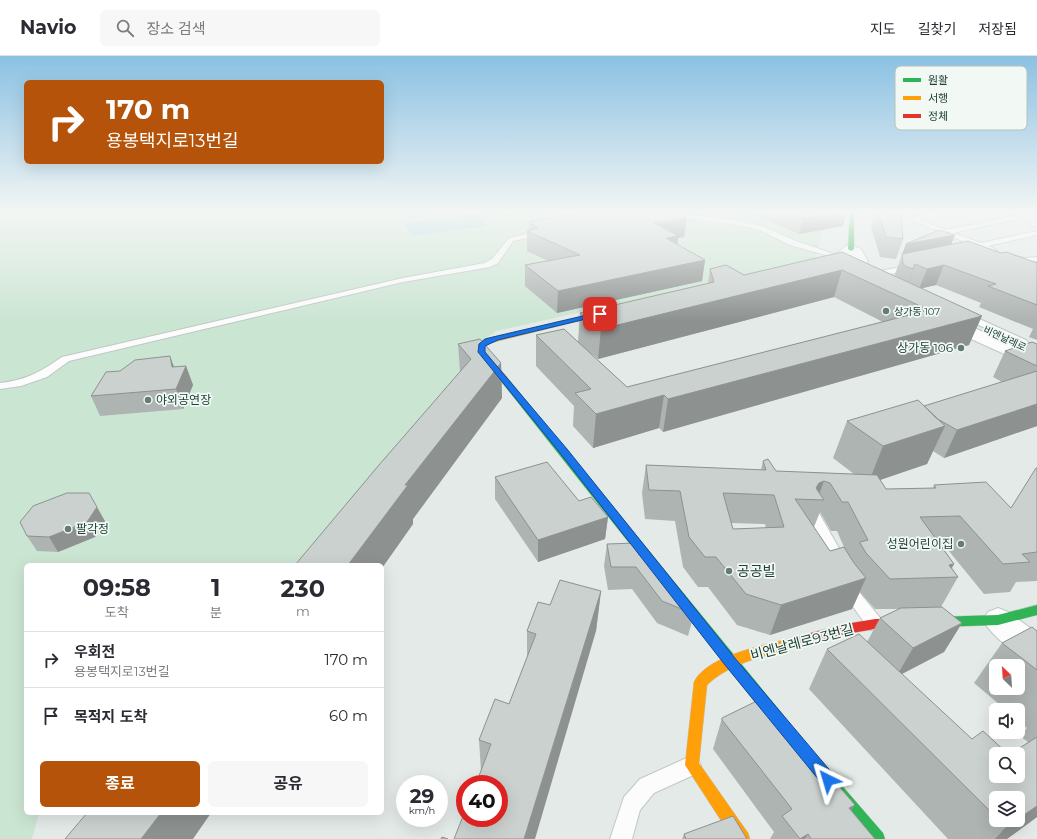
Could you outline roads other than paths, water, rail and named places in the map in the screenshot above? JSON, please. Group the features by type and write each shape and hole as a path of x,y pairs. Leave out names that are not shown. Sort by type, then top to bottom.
{"street":[{"path":"842,254 843,249"},
{"path":"819,259 818,261 820,258 842,254 864,272 874,283 887,289"},
{"path":"618,310 496,338 481,346 482,352 564,451 729,661 785,728"},
{"name":"비엔날레로","path":"942,312 1017,353 1034,354"},
{"name":"비엔날레로93번길","path":"692,765 701,682 710,672 729,661 840,630 875,624 998,620 1037,610"},
{"path":"998,620 1037,651"},
{"path":"692,765 742,839"},
{"path":"826,778 877,839"}],"lane":[{"path":"0,386 17,384 43,375 66,359 404,280 487,265 495,261 503,249"},
{"path":"800,249 819,259"},
{"path":"990,249 1018,258 1035,260"},
{"path":"985,261 970,255 999,252"},
{"path":"864,272 916,265 878,274 876,276 887,289"},
{"path":"864,272 888,272"},
{"name":"비엔날레로93번길","path":"814,516 833,550 839,574 847,588 875,624"},
{"path":"621,839 631,804 647,786 692,765"}],"place":[{"name":"상가동 107","path":"886,311"},
{"name":"상가동 106","path":"961,348"},
{"name":"야외공연장","path":"148,400"},
{"name":"팔각정","path":"68,529"},
{"name":"성원어린이집","path":"961,544"},
{"name":"공공빌","path":"729,571"}]}
